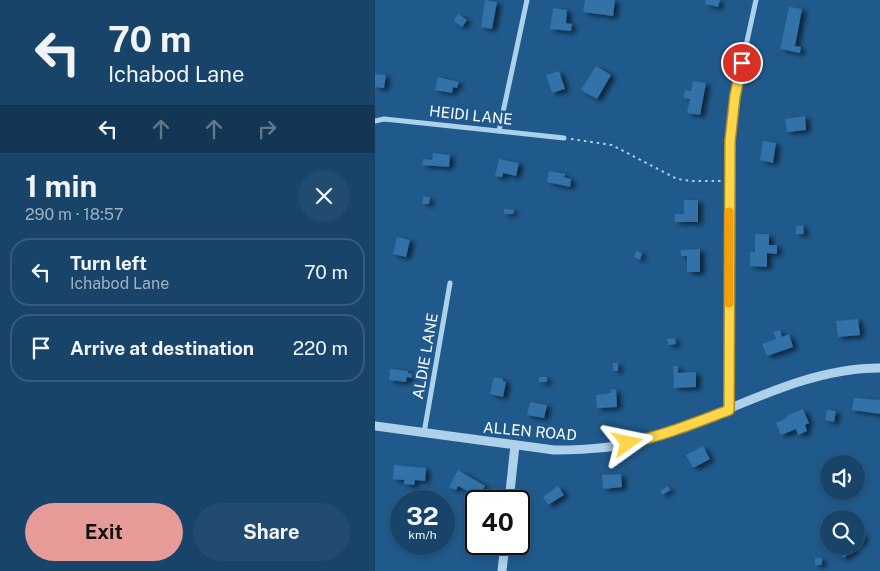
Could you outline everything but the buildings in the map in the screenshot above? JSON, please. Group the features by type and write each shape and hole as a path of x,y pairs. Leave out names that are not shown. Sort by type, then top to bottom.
{"street":[{"path":"499,131 527,0"},
{"path":"729,410 730,141 735,96 756,0"},
{"name":"HEIDI LANE","path":"375,121 413,122 564,138"},
{"name":"ALDIE LANE","path":"424,433 450,283"},
{"name":"ALLEN ROAD","path":"375,426 555,450 579,450 647,440 818,376 864,368 880,368"},
{"path":"510,490 515,445"},
{"path":"502,571 504,555"}],"path":[{"path":"564,138 612,145 677,179 730,181"}],"slow traffic":[{"path":"729,212 729,303"}],"route":[{"path":"628,443 647,440 729,410 730,141 735,96 742,63"}]}
